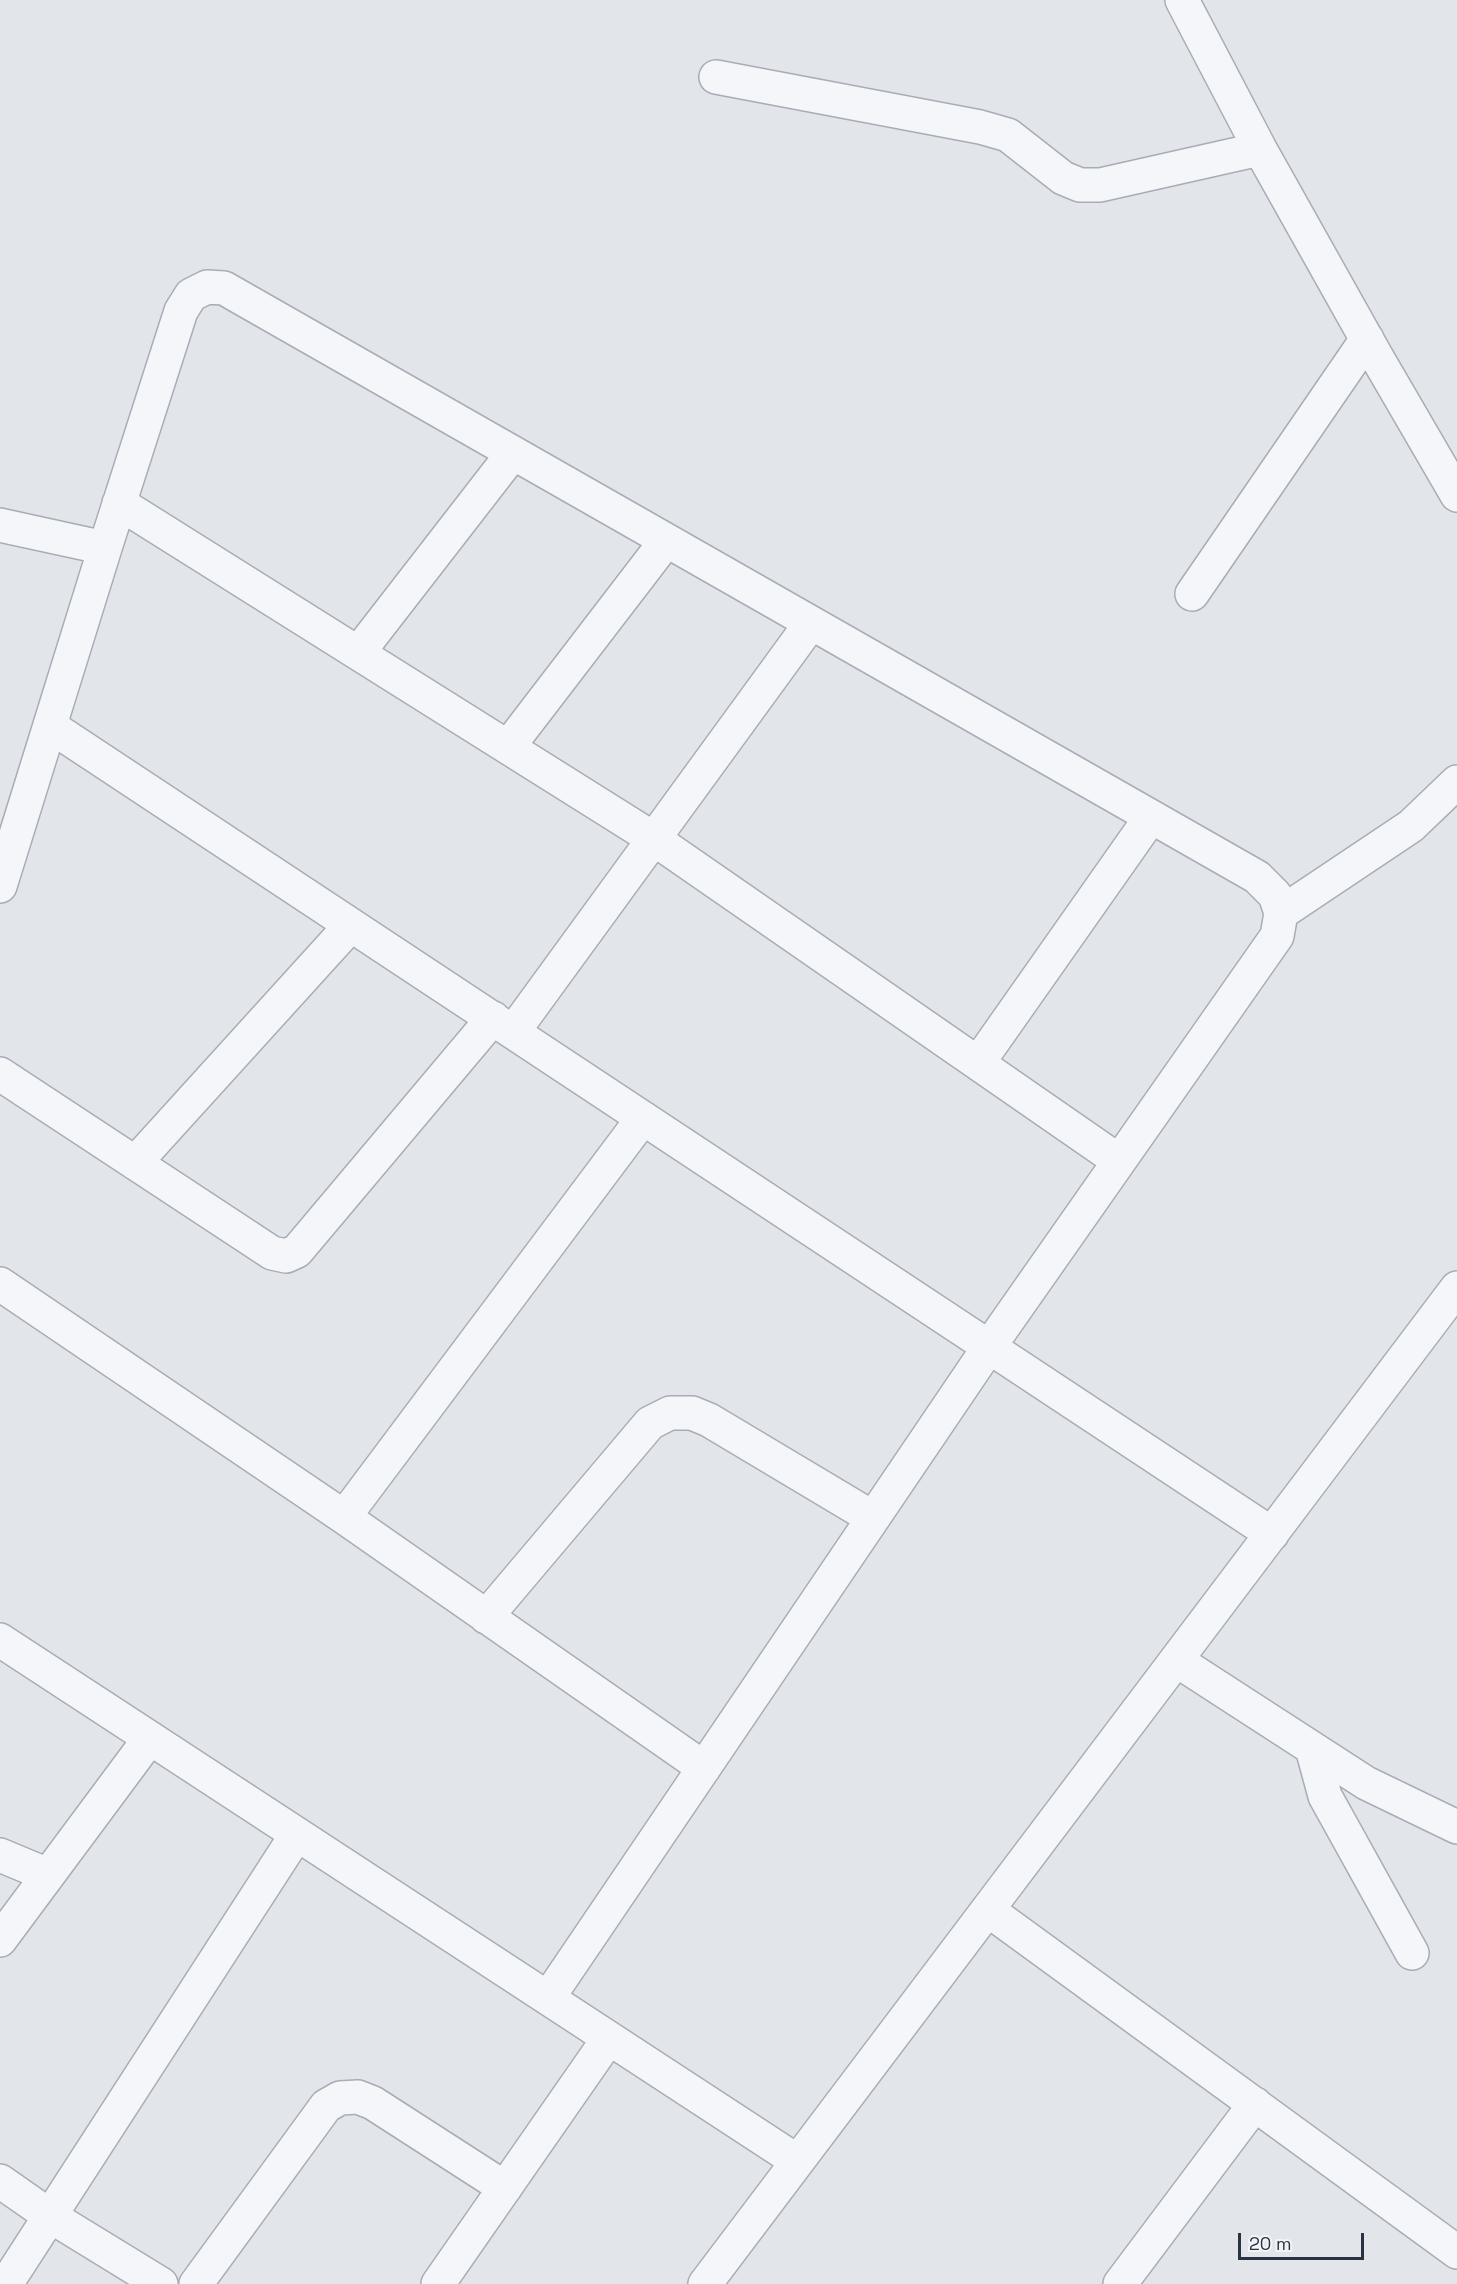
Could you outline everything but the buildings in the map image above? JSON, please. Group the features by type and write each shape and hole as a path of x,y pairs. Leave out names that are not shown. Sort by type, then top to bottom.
{"street":[{"path":"1182,0 1260,149 1366,339 1457,495"},
{"path":"716,77 981,126 1008,135 1063,178 1080,185 1100,185 1260,149"},
{"path":"0,886 181,311 191,296 207,287 224,288 1257,877 1275,895 1281,913 1277,936 989,1347 548,1998"},
{"path":"1192,594 1366,339"},
{"path":"358,653 513,453"},
{"path":"119,503 654,839 1119,1161"},
{"path":"0,525 105,548"},
{"path":"508,747 666,541"},
{"path":"0,1074 272,1253 286,1256 297,1251 503,1025 654,839 811,623"},
{"path":"50,726 1272,1534"},
{"path":"1281,913 1411,826 1457,782"},
{"path":"978,1063 1151,817"},
{"path":"135,1163 351,925"},
{"path":"344,1517 643,1118"},
{"path":"0,1284 344,1517 704,1768"},
{"path":"705,2284 1457,1288"},
{"path":"486,1617 650,1423 670,1413 692,1413 709,1420 873,1518"},
{"path":"0,1640 797,2161"},
{"path":"1176,1660 1366,1783 1457,1827"},
{"path":"0,1940 150,1738"},
{"path":"1312,1748 1325,1796 1412,1953"},
{"path":"6,2284 297,1834"},
{"path":"0,1855 48,1875"},
{"path":"988,1910 1457,2252"},
{"path":"438,2284 609,2038"},
{"path":"196,2284 326,2106 340,2098 358,2097 373,2103 505,2188"},
{"path":"1128,2282 1255,2104"},
{"path":"0,2181 50,2216 161,2284"}]}
